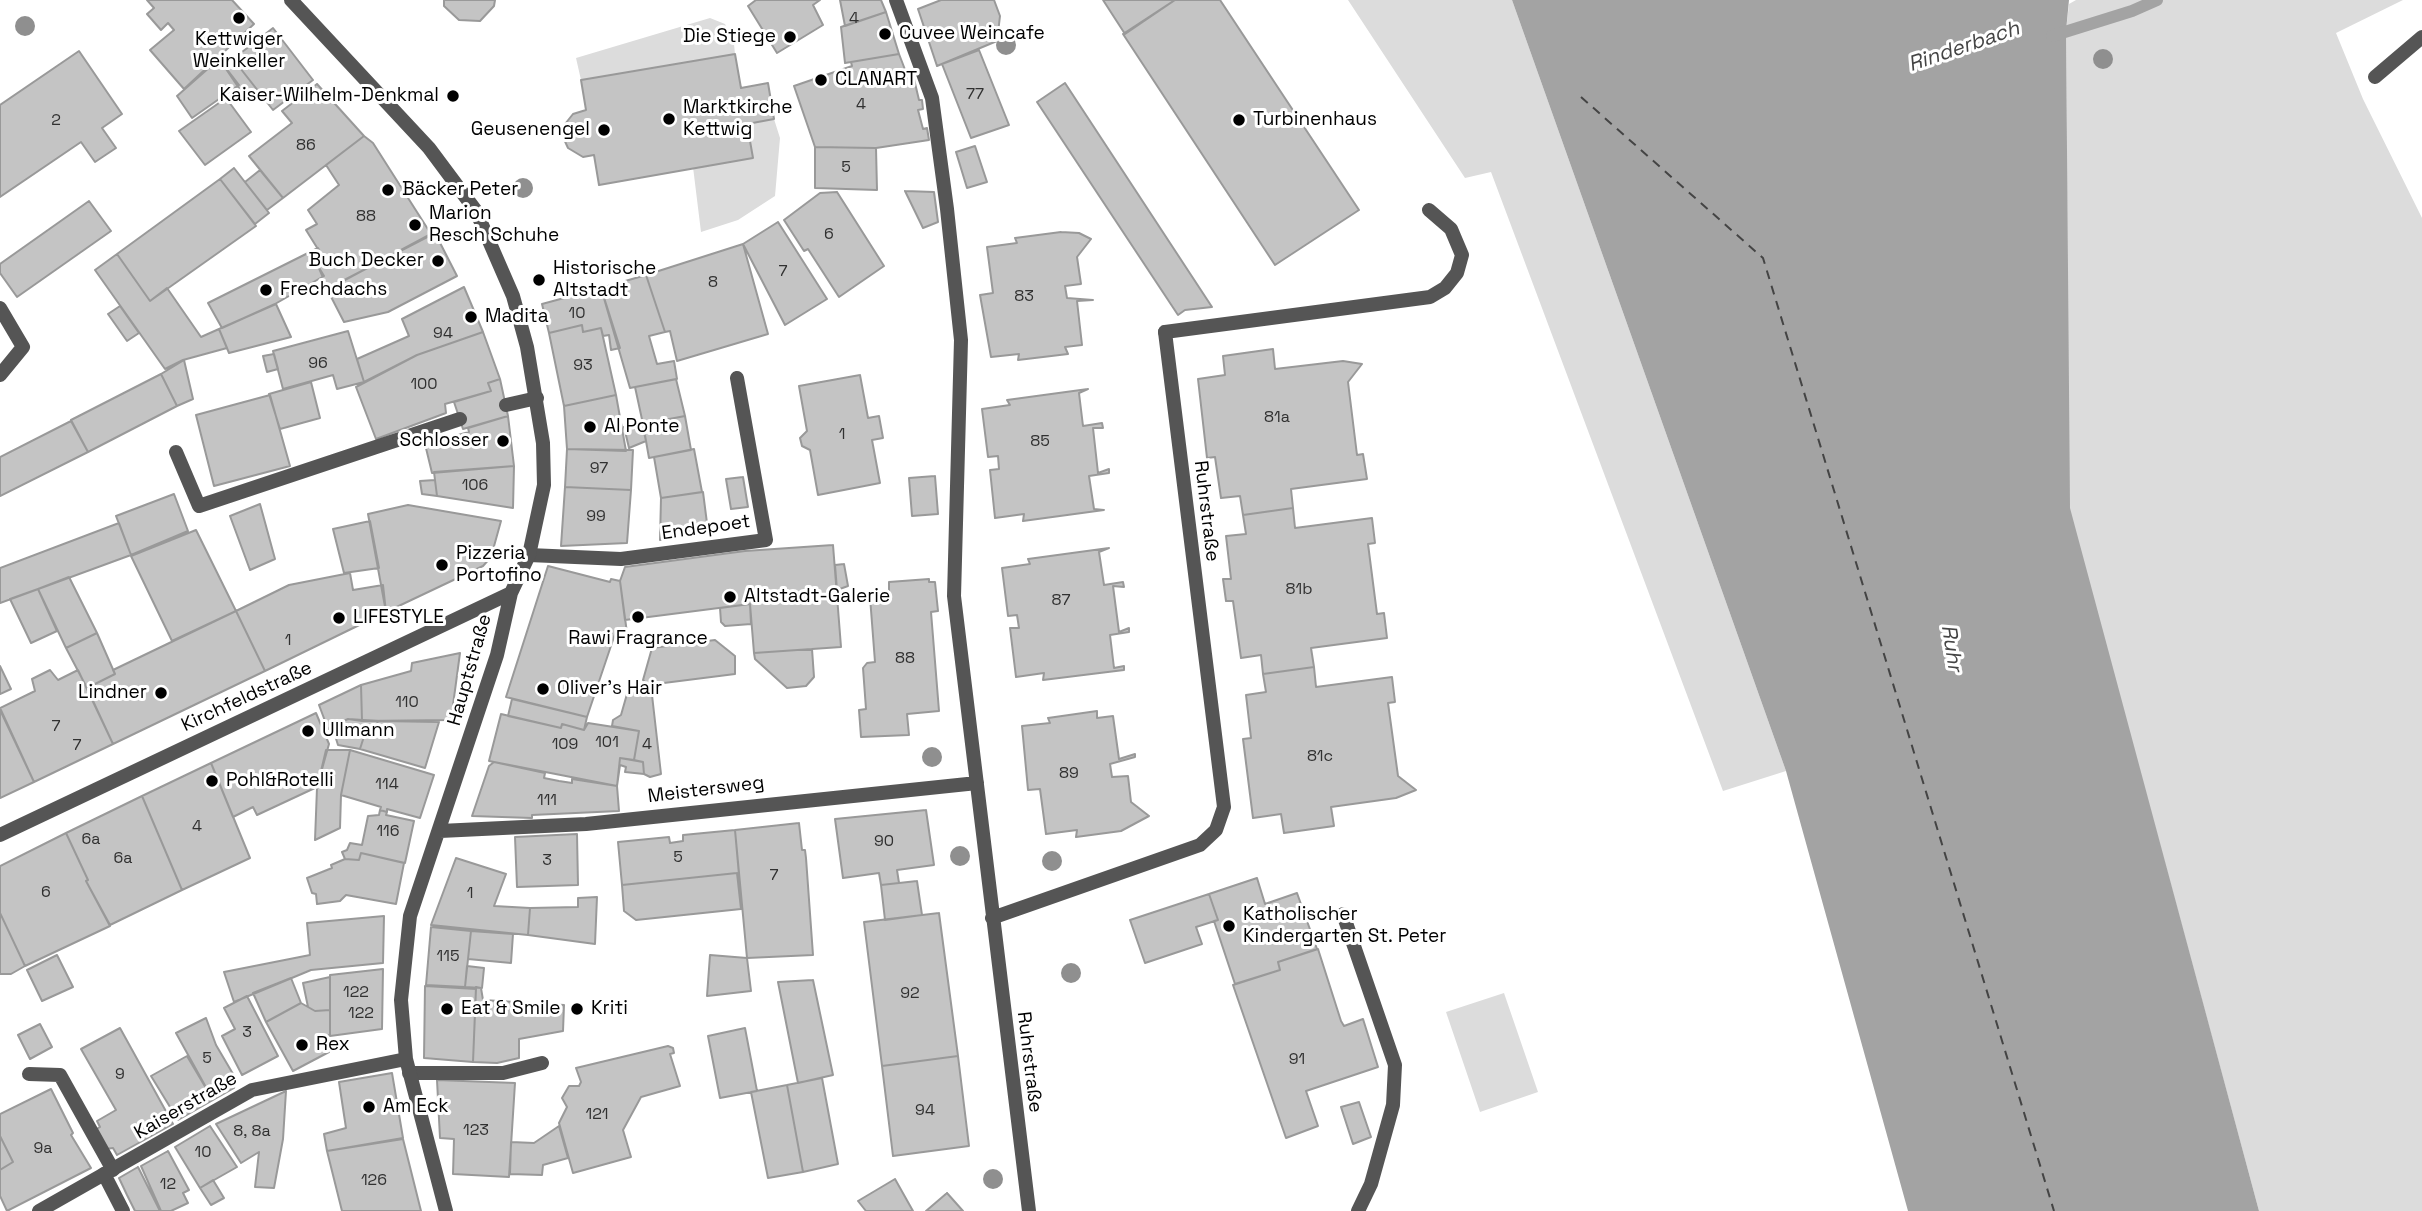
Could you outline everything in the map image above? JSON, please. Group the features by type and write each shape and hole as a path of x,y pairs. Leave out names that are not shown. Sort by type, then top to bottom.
{"street":[{"name":"Hauptstraße","path":"291,0 429,148 476,211 513,296 527,347 543,443 544,485 529,555 511,593 497,655 410,916 401,1000 407,1066 446,1211"},
{"name":"Ruhrstraße","path":"896,0 932,98 961,340 954,596 1029,1211"},
{"path":"2375,77 2422,37"},
{"name":"Ruhrstraße","path":"992,918 1200,845 1216,830 1224,807 1165,332 1430,297 1445,288 1457,273 1462,255 1451,229 1429,210"},
{"path":"0,308 23,347 0,375"},
{"name":"Endepoet","path":"529,555 621,559 766,540 737,378"},
{"path":"506,405 537,398"},
{"path":"176,452 199,506 460,419"},
{"name":"Kirchfeldstraße","path":"0,835 511,593"},
{"name":"Meistersweg","path":"440,831 586,824 977,783"},
{"path":"1343,914 1395,1065 1392,1105 1370,1184 1358,1211"},
{"name":"Kaiserstraße","path":"39,1211 252,1090 407,1066 503,1073 542,1063"},
{"path":"29,1074 60,1075 108,1172 123,1211"}],"shaded area":[{"path":"1348,0 1512,0 1786,771 1723,791 1491,172 1465,178"},
{"path":"2076,0 2403,0 2336,33 2363,99 2422,218 2422,1211 2259,1211 2069,508 2066,31 2069,4"},
{"path":"710,18 725,24 734,44 735,54 581,80 576,58"},
{"path":"774,119 780,138 775,196 738,220 701,232 693,167 747,124"},
{"path":"1504,993 1538,1092 1480,1112 1446,1012"}],"water":[{"name":"Ruhr","path":"1512,0 2069,0 2066,31 2070,508 2259,1211 1908,1211 1786,771"}],"building":[{"path":"147,0 232,0 254,24 184,89 150,50 174,30 168,23 161,30 147,14 154,8"},
{"path":"444,0 495,0 494,6 480,21 459,20 444,6"},
{"path":"756,0 820,0 813,5 823,25 777,53 748,6"},
{"path":"840,0 881,0 886,12 845,26"},
{"path":"941,0 994,0 1000,16 997,41 937,66 918,9"},
{"path":"1103,0 1175,0 1125,34"},
{"name":"Turbinenhaus","path":"1175,0 1220,0 1359,210 1275,265 1123,34"},
{"path":"886,12 899,54 845,63 841,27"},
{"path":"273,28 313,80 273,110 233,59"},
{"path":"979,50 1009,125 971,138 942,64"},
{"path":"79,51 122,114 102,128 116,148 95,162 81,142 0,197 0,105"},
{"name":"Marktkirche Kettwig","path":"735,54 741,88 768,83 774,119 747,124 753,158 599,185 594,155 583,157 568,148 563,137 565,124 573,114 586,110 581,80"},
{"path":"899,54 909,80 914,79 919,100 922,100 923,109 918,110 923,129 927,128 929,140 876,148 815,147 794,86 852,66 851,62"},
{"path":"219,59 239,85 192,118 177,96"},
{"path":"233,59 259,92 247,100 224,66"},
{"path":"1065,83 1212,307 1185,310 1178,315 1037,102"},
{"path":"317,84 364,136 283,198 249,156 292,123 282,111"},
{"path":"226,98 251,132 205,165 179,131"},
{"path":"364,136 373,143 431,234 328,289 318,266 326,262 306,230 317,224 308,210 339,185 326,165"},
{"path":"975,146 987,182 967,188 956,152"},
{"path":"815,147 876,148 877,190 815,188"},
{"path":"234,168 269,213 255,224 220,179"},
{"path":"260,170 283,198 267,210 245,182"},
{"path":"220,179 256,226 150,301 117,254"},
{"path":"905,191 934,192 938,222 923,228"},
{"path":"837,192 884,266 839,297 808,249 804,251 784,220 820,193"},
{"path":"89,201 111,231 17,297 0,273 0,264"},
{"path":"778,222 827,299 785,325 743,244"},
{"path":"1061,232 1079,233 1091,239 1077,257 1081,284 1065,286 1067,298 1093,300 1077,301 1082,345 1065,347 1068,354 1018,360 1019,354 991,357 980,295 993,293 987,247 1017,243 1015,238"},
{"path":"435,233 457,276 388,312 344,322 327,289"},
{"path":"743,244 768,334 677,361 670,331 665,332 646,275"},
{"name":"Frechdachs","path":"318,248 326,262 318,266 324,276 275,304 222,328 208,303"},
{"path":"117,254 150,301 167,288 201,337 219,329 227,348 183,360 165,369 95,270"},
{"path":"646,275 665,332 649,336 657,364 674,361 677,379 630,388 601,288"},
{"path":"464,287 483,332 417,355 364,382 357,359 409,336 402,319"},
{"path":"601,288 620,348 611,350 609,335 603,336 601,328 583,332 582,325 549,333 542,304"},
{"path":"276,304 291,337 229,353 219,329"},
{"path":"120,306 139,333 127,341 108,314"},
{"path":"582,325 583,332 601,328 616,395 564,406 549,333"},
{"path":"348,331 364,382 337,389 333,375 283,389 273,351"},
{"path":"483,332 500,379 488,383 491,391 445,404 446,413 376,439 356,387 417,355"},
{"path":"1273,349 1275,369 1343,361 1362,364 1348,382 1357,455 1363,454 1367,479 1291,489 1293,508 1243,515 1240,496 1221,498 1215,457 1207,458 1198,379 1225,375 1223,356"},
{"path":"274,354 278,369 267,372 263,356"},
{"path":"184,360 193,399 177,406 161,374"},
{"path":"161,374 177,406 88,452 71,420"},
{"path":"860,375 868,418 879,416 883,438 872,440 880,483 818,495 810,450 802,446 800,438 807,431 799,386"},
{"path":"500,379 508,416 463,429 454,402 491,391 488,383"},
{"path":"676,379 685,416 643,424 635,387"},
{"path":"311,382 320,418 280,429 269,394"},
{"path":"1088,389 1079,393 1083,426 1102,423 1103,428 1093,428 1098,473 1109,469 1109,473 1089,476 1094,509 1104,510 1023,521 1024,514 995,518 990,470 999,469 998,456 988,457 982,409 1010,405 1007,400"},
{"path":"270,395 290,466 214,486 196,415"},
{"path":"616,395 626,451 567,449 564,406"},
{"path":"508,416 514,466 432,473 425,444 469,432 468,428"},
{"path":"685,416 691,450 649,458 643,424"},
{"path":"71,421 88,452 0,496 0,457"},
{"path":"642,423 646,441 629,448 624,427"},
{"path":"567,449 633,450 631,490 565,487"},
{"path":"694,449 702,492 661,498 654,457"},
{"path":"514,466 513,508 437,496 434,472"},
{"path":"935,476 938,514 912,516 909,478"},
{"path":"743,477 748,507 731,509 726,479"},
{"path":"435,480 437,496 422,494 420,481"},
{"path":"565,487 631,490 627,543 561,546"},
{"path":"703,492 708,531 660,540 661,498"},
{"path":"174,494 188,531 131,555 116,516"},
{"path":"260,504 275,559 250,570 230,516"},
{"path":"408,505 501,521 491,557 483,566 386,612 368,514"},
{"path":"1293,508 1295,528 1372,518 1375,543 1368,544 1377,614 1384,613 1387,638 1311,648 1314,667 1263,674 1261,655 1241,658 1233,601 1226,601 1223,579 1231,579 1226,536 1246,534 1243,515"},
{"path":"370,521 379,568 344,573 333,529"},
{"path":"119,523 131,555 0,603 0,568"},
{"path":"196,530 236,611 172,641 131,556"},
{"name":"Altstadt-Galerie","path":"833,545 841,647 754,653 750,604 625,620 620,581 625,567 745,551"},
{"path":"1109,548 1099,552 1104,585 1123,582 1124,587 1113,586 1119,632 1129,628 1129,632 1110,635 1114,668 1124,666 1124,670 1043,680 1044,673 1016,677 1010,628 1019,628 1017,615 1008,616 1002,568 1030,564 1028,559"},
{"path":"844,564 848,586 837,590 835,565"},
{"path":"548,566 610,582 611,579 620,581 627,633 617,628 587,717 506,697"},
{"path":"350,573 353,590 383,585 386,612 265,671 236,611 289,585"},
{"path":"69,577 97,633 66,648 38,589"},
{"path":"929,579 929,582 935,582 938,611 931,612 939,711 907,714 909,735 861,737 859,710 866,709 863,668 867,663 875,662 870,597 889,596 889,582"},
{"path":"38,589 57,631 31,643 10,599"},
{"path":"750,604 751,624 725,626 721,622 720,608"},
{"path":"236,611 265,671 113,744 87,688 115,674 113,670"},
{"path":"97,633 115,674 87,688 66,648"},
{"path":"715,640 735,656 735,674 648,685 643,680 652,648"},
{"path":"812,649 814,677 806,686 787,688 755,659 754,653"},
{"path":"460,653 451,720 362,721 361,685 411,671 412,663"},
{"path":"0,666 11,689 0,694"},
{"path":"1314,667 1316,687 1392,677 1395,702 1388,703 1398,776 1416,790 1396,798 1331,807 1334,826 1284,833 1281,814 1253,818 1243,739 1251,738 1246,695 1266,692 1263,674"},
{"path":"50,670 58,680 78,670 113,744 34,782 0,708 35,691 32,679"},
{"path":"361,685 362,721 348,719 328,729 319,705"},
{"path":"649,692 652,695 661,774 650,777 644,774 643,762 634,760 639,731 612,726 613,720 621,715 627,694"},
{"path":"512,699 587,717 584,730 562,724 561,728 508,716"},
{"path":"0,710 34,782 0,798"},
{"path":"1097,711 1097,718 1113,716 1119,759 1135,754 1135,757 1110,764 1112,777 1128,776 1131,802 1149,816 1121,831 1076,837 1077,830 1046,834 1040,789 1028,790 1022,726 1050,723 1048,718"},
{"path":"316,713 329,744 317,787 257,815 253,807 233,817 211,763"},
{"path":"501,714 561,728 562,724 584,730 588,723 639,731 634,760 620,758 617,786 489,761"},
{"path":"348,719 378,721 374,732 366,730 360,749 338,745 332,726"},
{"path":"378,721 439,722 425,768 360,749 366,730 374,732"},
{"path":"326,750 350,750 341,795 340,828 315,840 317,788"},
{"path":"350,750 434,775 420,818 387,809 387,812 380,810 381,807 341,795"},
{"path":"620,758 643,762 644,774 625,772 626,767 620,765 617,786"},
{"path":"494,762 545,773 544,778 559,781 572,783 572,779 617,786 619,811 532,815 532,818 472,816 489,766"},
{"path":"211,763 250,858 182,890 142,796"},
{"path":"142,796 182,890 110,925 86,881 88,880 66,833"},
{"path":"380,810 387,812 386,815 414,821 405,863 361,853 359,860 345,859 342,852 347,850 350,843 362,845 368,816 379,815"},
{"path":"926,810 934,865 897,870 899,883 881,885 879,873 843,878 835,819"},
{"path":"799,823 802,850 805,850 806,858 813,955 747,958 735,830"},
{"path":"735,830 742,909 737,873 622,885 618,842 669,837 670,843 683,841 683,835"},
{"path":"66,833 88,880 86,881 110,926 25,966 0,913 0,866"},
{"path":"577,834 578,885 517,887 515,837"},
{"path":"361,853 404,863 396,904 346,895 340,901 317,904 316,894 312,893 307,878 332,868 331,865 345,859 359,860"},
{"path":"456,858 506,874 494,906 530,908 528,935 431,925"},
{"path":"737,873 741,909 636,920 624,911 622,885"},
{"path":"1257,878 1265,904 1297,893 1317,949 1278,962 1280,970 1235,984 1214,921 1218,920 1209,894"},
{"path":"917,881 922,915 885,920 881,885"},
{"path":"1209,894 1218,920 1196,927 1202,944 1145,963 1130,920"},
{"path":"597,897 595,944 528,935 530,908 578,907 578,898"},
{"path":"0,913 25,966 11,974 0,974"},
{"path":"939,913 958,1056 882,1066 864,922"},
{"path":"384,916 383,963 311,970 234,1002 224,972 310,955 307,923"},
{"path":"431,927 471,931 465,987 426,985"},
{"path":"471,931 513,934 511,963 468,959"},
{"path":"1318,949 1341,1021 1344,1026 1363,1019 1378,1067 1306,1091 1318,1126 1286,1138 1233,985 1280,970 1278,962"},
{"path":"57,955 73,987 42,1001 27,970"},
{"path":"710,955 747,958 751,991 707,996"},
{"path":"467,966 484,968 482,988 465,987"},
{"path":"383,969 382,1029 330,1036 330,975"},
{"path":"330,977 330,1010 315,1011 308,1007 303,983"},
{"path":"291,978 301,1003 266,1022 253,993"},
{"path":"813,980 833,1075 798,1083 778,982"},
{"path":"425,986 476,989 473,1062 424,1058"},
{"path":"476,987 481,988 483,1000 564,1005 563,1031 519,1039 519,1058 497,1063 473,1062"},
{"path":"247,996 278,1056 242,1075 222,1036 235,1029 224,1008"},
{"name":"Rex","path":"301,1003 315,1011 330,1010 330,1035 320,1037 329,1052 293,1071 266,1022"},
{"path":"206,1018 216,1045 236,1079 234,1088 213,1100 176,1033"},
{"path":"40,1024 52,1047 30,1059 18,1035"},
{"path":"120,1028 173,1124 117,1155 113,1148 106,1149 95,1130 100,1127 97,1121 116,1110 81,1049"},
{"path":"745,1028 757,1091 720,1098 708,1036"},
{"path":"668,1046 673,1048 674,1053 670,1054 680,1086 641,1097 623,1130 631,1157 573,1173 559,1123 567,1107 562,1098 569,1086 579,1086 581,1082 576,1068"},
{"path":"187,1056 213,1100 178,1120 151,1076"},
{"path":"958,1056 969,1146 893,1156 882,1066"},
{"path":"392,1073 403,1138 327,1151 324,1134 346,1128 339,1082"},
{"path":"822,1078 838,1164 803,1172 787,1085"},
{"path":"437,1080 515,1083 509,1177 453,1174 454,1139 440,1138"},
{"path":"787,1085 803,1172 768,1178 751,1092"},
{"path":"51,1089 73,1133 71,1135 91,1168 7,1211 0,1196 0,1170 13,1162 0,1136 0,1114"},
{"path":"286,1091 283,1139 274,1188 255,1187 259,1152 241,1163 216,1124"},
{"path":"1359,1102 1371,1137 1353,1144 1341,1107"},
{"path":"210,1126 237,1167 200,1188 175,1147"},
{"path":"559,1126 568,1158 543,1165 542,1175 510,1174 511,1142 534,1143"},
{"path":"0,1136 13,1162 0,1170"},
{"path":"403,1139 421,1211 342,1211 327,1151"},
{"path":"168,1151 189,1190 183,1193 188,1203 171,1211 161,1211 141,1166"},
{"path":"138,1167 160,1211 135,1211 127,1195 119,1178"},
{"path":"895,1179 913,1211 866,1211 858,1201"},
{"path":"213,1180 224,1198 211,1205 200,1188"},
{"path":"947,1193 963,1211 926,1211"}],"waterway":[{"name":"Rinderbach","path":"2052,36 2132,11 2157,0"}],"ferry route":[{"path":"1581,97 1763,258 2054,1211"}],"place":[{"name":"Kettwiger Weinkeller","path":"239,18"},
{"name":"Cuvee Weincafe","path":"885,34"},
{"name":"Die Stiege","path":"790,37"},
{"name":"CLANART","path":"821,80"},
{"name":"Kaiser-Wilhelm-Denkmal","path":"453,96"},
{"name":"Marktkirche Kettwig","path":"669,119"},
{"name":"Turbinenhaus","path":"1239,120"},
{"name":"Geusenengel","path":"604,130"},
{"name":"Bäcker Peter","path":"388,190"},
{"name":"Marion Resch Schuhe","path":"415,225"},
{"name":"Buch Decker","path":"438,261"},
{"name":"Historische Altstadt","path":"539,280"},
{"name":"Frechdachs","path":"266,290"},
{"name":"Madita","path":"471,317"},
{"name":"Al Ponte","path":"590,427"},
{"name":"Schlosser","path":"503,441"},
{"name":"Pizzeria Portofino","path":"442,565"},
{"name":"Altstadt-Galerie","path":"730,597"},
{"name":"Rawi Fragrance","path":"638,617"},
{"name":"LIFESTYLE","path":"339,618"},
{"name":"Oliver's Hair","path":"543,689"},
{"name":"Lindner","path":"161,693"},
{"name":"Ullmann","path":"308,731"},
{"name":"Pohl&Rotelli","path":"212,781"},
{"name":"Katholischer Kindergarten St. Peter","path":"1229,926"},
{"name":"Eat & Smile","path":"447,1009"},
{"name":"Kriti","path":"577,1009"},
{"name":"Rex","path":"302,1045"},
{"name":"Am Eck","path":"369,1107"}]}
